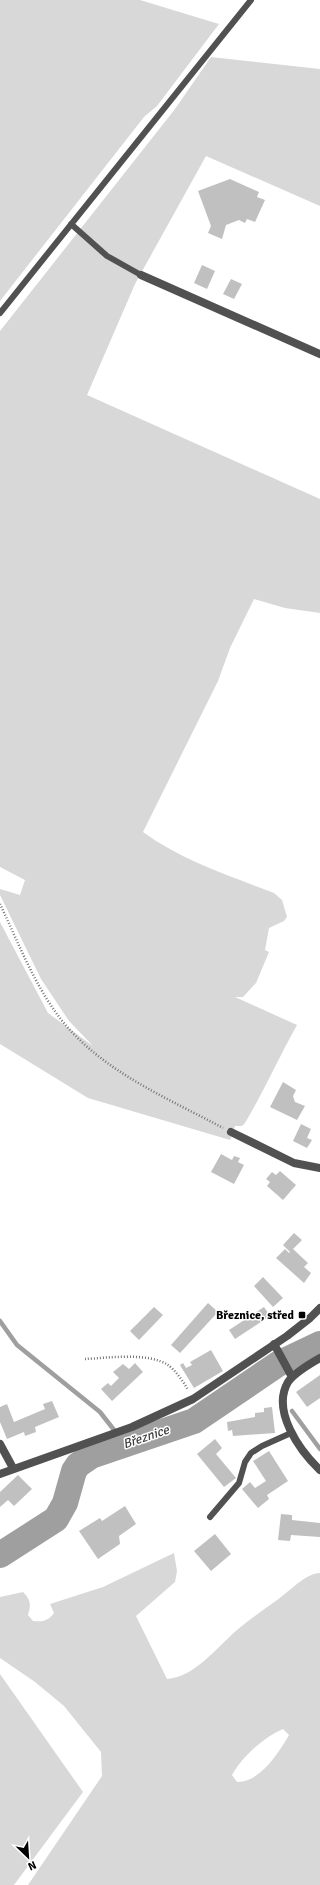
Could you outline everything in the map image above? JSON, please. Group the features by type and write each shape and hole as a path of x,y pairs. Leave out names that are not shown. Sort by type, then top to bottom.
{"street":[{"path":"141,275 320,354"},
{"path":"231,1132 294,1163 320,1168"},
{"path":"0,1474 13,1468 132,1427 193,1399 299,1328 320,1308"},
{"path":"274,1344 292,1377"},
{"path":"320,1358 292,1377 284,1396 285,1413 291,1433 299,1446 320,1470"},
{"path":"0,1444 13,1468"}],"lane":[{"path":"0,313 251,0"},
{"path":"71,224 108,256 141,275"},
{"path":"210,1517 239,1483 245,1462 251,1453 291,1433"}],"path":[{"path":"0,904 24,956 50,1003 70,1030 96,1055 147,1088 231,1132"},
{"path":"85,1359 131,1358 159,1361 169,1366 176,1373 193,1399"}],"shaded area":[{"path":"0,0 140,0 219,24 157,106 144,117 0,301"},
{"path":"211,57 320,69 320,206 206,156 135,284 87,395 320,499 320,613 285,608 254,599 230,648 218,681 143,832 173,851 190,859 223,874 274,893 282,900 287,917 284,921 269,928 265,950 269,952 256,983 243,997 235,997 297,1025 259,1099 245,1123 242,1126 235,1126 230,1140 88,1098 0,1044 0,922 48,1013 93,1046 69,1021 41,979 0,895 0,889 20,895 25,880 0,867 0,331 175,109"},
{"path":"174,1553 177,1571 175,1582 136,1616 167,1679 187,1673 196,1667 237,1630 302,1580 311,1575 320,1573 320,1885 28,1885 102,1776 101,1752 64,1706 35,1682 0,1658 0,1597 23,1592 30,1603 28,1615 33,1621 40,1621 50,1618 54,1613 50,1604 103,1587","holes":["283,1729 289,1735 268,1766 253,1777 245,1781 237,1782 232,1775 236,1768 254,1748 268,1737"]},
{"path":"0,1674 83,1792 14,1885 0,1885"}],"building":[{"path":"230,179 259,192 257,197 265,200 255,222 247,219 245,223 239,220 226,225 222,239 208,233 211,226 198,191"},
{"path":"202,265 215,271 207,289 194,283"},
{"path":"231,279 242,284 234,299 223,294"},
{"path":"283,1082 296,1090 293,1096 295,1102 305,1106 297,1120 270,1107"},
{"path":"301,1124 311,1129 307,1138 312,1140 307,1148 293,1141"},
{"path":"221,1154 232,1160 234,1156 240,1158 238,1162 244,1165 234,1184 211,1172"},
{"path":"280,1171 296,1185 283,1200 267,1186 270,1182 266,1179 272,1172 276,1175"},
{"path":"294,1233 302,1240 293,1249 308,1263 304,1267 311,1273 304,1283 276,1258 285,1249 289,1253 290,1252 283,1245"},
{"path":"263,1277 283,1298 273,1307 254,1286"},
{"path":"208,1303 218,1312 180,1353 171,1345"},
{"path":"154,1307 163,1315 139,1340 130,1331"},
{"path":"264,1307 270,1316 235,1339 229,1330"},
{"path":"211,1350 223,1371 194,1388 180,1365 183,1363 186,1368 192,1365 190,1362"},
{"path":"135,1363 143,1372 112,1401 101,1389 108,1383 111,1386 119,1378 113,1372 123,1364 129,1369"},
{"path":"320,1375 320,1398 307,1407 296,1392"},
{"path":"52,1401 59,1417 35,1427 36,1432 25,1436 24,1432 7,1439 0,1422 0,1407 7,1404 14,1422 45,1409 43,1404"},
{"path":"272,1407 275,1433 233,1436 232,1430 228,1431 227,1422 255,1417 255,1413 264,1412 264,1408"},
{"path":"215,1439 222,1448 216,1454 236,1478 224,1487 197,1454"},
{"path":"269,1451 288,1481 267,1495 269,1499 258,1508 242,1489 250,1482 255,1488 266,1481 253,1461"},
{"path":"18,1475 32,1489 14,1506 8,1500 0,1507 0,1492"},
{"path":"125,1506 136,1524 119,1536 120,1544 98,1559 79,1531 100,1518 102,1521"},
{"path":"281,1514 292,1515 292,1520 320,1523 320,1537 291,1535 290,1541 278,1540"},
{"path":"215,1534 231,1554 211,1571 194,1551"}],"waterway":[{"path":"0,1321 17,1345 100,1412 125,1444"},
{"name":"Březnice","path":"0,1555 56,1519 65,1503 74,1471 78,1465 91,1456 194,1421 278,1364 320,1344"},
{"path":"277,1377 278,1364"},
{"path":"292,1411 320,1449"}],"place":[{"name":"Březnice, střed","path":"302,1315"}]}
